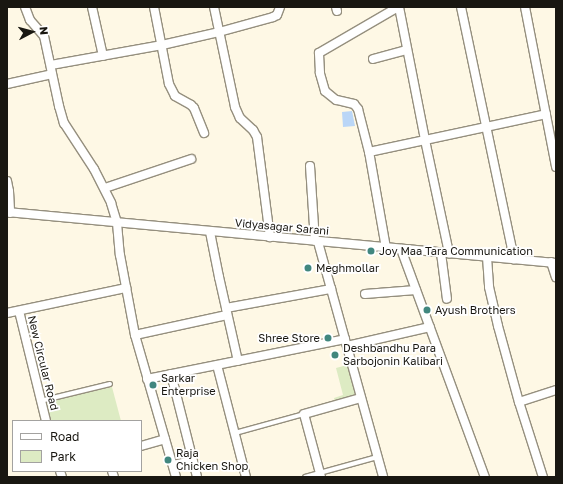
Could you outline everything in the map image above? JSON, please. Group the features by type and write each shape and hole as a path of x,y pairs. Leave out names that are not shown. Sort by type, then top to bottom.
{"street":[{"path":"25,7 30,20 44,36 64,123 105,188 117,223 126,288 135,335 176,477"},
{"path":"92,7 103,56"},
{"path":"154,7 169,84 172,92 179,100 191,105 194,108 204,133"},
{"path":"214,7 237,113 253,130 257,137 270,237"},
{"path":"51,66 162,45 219,32 273,17 277,15 280,7"},
{"path":"386,248 369,152 356,106 351,103 336,100 325,91 320,74 319,53 399,7 449,253"},
{"path":"461,7 514,259"},
{"path":"525,7 556,167"},
{"path":"373,59 407,50"},
{"path":"7,84 52,74"},
{"path":"369,152 546,114"},
{"path":"105,188 191,159"},
{"path":"310,166 317,242 383,477"},
{"path":"7,181 9,213"},
{"name":"Vidyasagar Sarani","path":"9,213 317,242 554,262"},
{"path":"210,232 238,361"},
{"path":"401,249 486,477"},
{"path":"440,252 447,299"},
{"path":"487,257 493,303 519,402 543,477"},
{"path":"554,262 556,277"},
{"path":"7,313 126,288"},
{"path":"135,335 227,311 331,289"},
{"path":"365,294 416,290"},
{"name":"New Circular Road","path":"19,311 46,420"},
{"path":"147,380 238,361 430,327"},
{"path":"217,365 246,477"},
{"path":"171,374 197,477"},
{"path":"519,402 556,390"},
{"path":"321,475 304,414 361,398"},
{"path":"142,446 165,439"},
{"path":"173,465 192,461"}],"lane":[{"path":"40,401 110,384"},
{"path":"235,434 304,414"},
{"path":"305,477 321,475 377,457"}],"green space":[{"path":"351,364 357,396 335,402 334,398 343,395 336,368"},
{"path":"112,387 121,420 50,420 44,402"}],"water":[{"path":"352,111 355,126 343,127 342,112"}],"place":[{"name":"Joy Maa Tara Communication","path":"371,251"},
{"name":"Meghmollar","path":"308,268"},
{"name":"Ayush Brothers","path":"427,310"},
{"name":"Shree Store","path":"328,338"},
{"name":"Deshbandhu Para Sarbojonin Kalibari","path":"335,355"},
{"name":"Sarkar Enterprise","path":"153,385"},
{"name":"Raja Chicken Shop","path":"168,460"}]}
